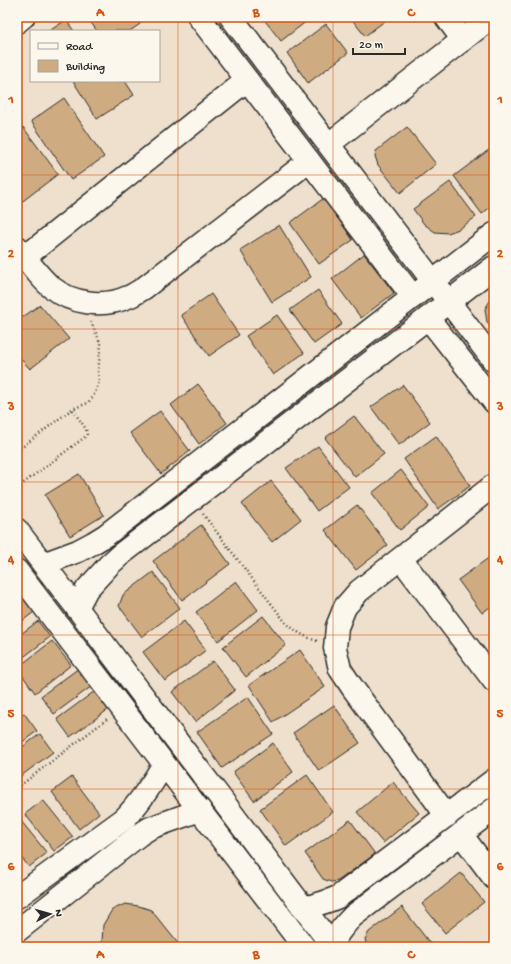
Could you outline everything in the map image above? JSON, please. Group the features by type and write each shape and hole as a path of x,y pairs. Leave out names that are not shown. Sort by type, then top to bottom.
{"street":[{"path":"17,22 23,17"},
{"path":"199,17 413,297"},
{"path":"231,17 494,360"},
{"path":"446,17 463,40"},
{"path":"329,144 492,17"},
{"path":"247,80 21,252 38,274 52,288 69,298 88,303 108,303 127,298 144,288 309,161"},
{"path":"43,564 93,543 106,534 494,234"},
{"path":"66,636 82,614 87,590 120,555 494,267"},
{"path":"428,318 494,402"},
{"path":"271,406 286,427"},
{"path":"447,816 340,669 335,648 337,627 345,607 360,591 494,485"},
{"path":"17,530 332,946 341,930 353,916 494,809"},
{"path":"401,558 494,680"},
{"path":"17,571 304,947"},
{"path":"17,898 124,819 134,809 153,784 164,764"},
{"path":"303,908 315,906 338,897 494,780"},
{"path":"17,931 150,828 200,810"},
{"path":"461,834 494,878"}],"path":[{"path":"17,451 72,409 88,403 95,393 99,382 98,371 101,344 90,320"},
{"path":"17,488 86,437 86,429 72,409"},
{"path":"192,500 286,623 304,636 335,648"},
{"path":"17,788 121,708"}],"building":[{"path":"87,17 135,17 140,24 131,30 96,30"},
{"path":"262,17 312,17 281,41"},
{"path":"350,17 390,17 365,36"},
{"path":"66,20 73,30 51,30"},
{"path":"326,24 348,53 308,83 287,53"},
{"path":"74,82 126,82 134,95 97,119"},
{"path":"64,98 104,157 71,180 31,121"},
{"path":"23,127 58,174 19,204 17,202 17,132"},
{"path":"407,127 436,164 400,193 378,165 375,156 376,151"},
{"path":"490,149 494,154 494,204 482,214 454,176"},
{"path":"450,182 476,217 459,229 448,233 435,232 424,224 413,209"},
{"path":"324,198 353,240 319,264 290,223"},
{"path":"279,225 311,277 272,302 240,250"},
{"path":"364,254 394,293 361,318 332,279"},
{"path":"318,290 342,324 314,344 290,310"},
{"path":"211,294 239,335 209,356 181,315"},
{"path":"493,296 494,331 487,322 485,309"},
{"path":"40,305 69,339 30,369 17,355 17,321"},
{"path":"277,315 304,353 273,375 246,336"},
{"path":"198,384 227,423 199,444 171,405"},
{"path":"403,385 430,422 399,445 371,407"},
{"path":"160,411 190,451 161,474 130,433"},
{"path":"354,416 384,454 355,477 325,438"},
{"path":"436,436 470,486 438,509 404,459"},
{"path":"318,446 349,487 317,511 286,468"},
{"path":"401,470 429,507 400,530 372,493"},
{"path":"79,474 104,515 70,536 45,495"},
{"path":"271,481 301,519 272,542 242,504"},
{"path":"357,505 388,545 356,570 325,530"},
{"path":"201,525 230,564 182,600 153,561"},
{"path":"494,554 494,604 482,613 458,580"},
{"path":"153,572 180,608 142,637 119,606 123,595"},
{"path":"236,581 258,610 218,641 196,612"},
{"path":"21,594 34,612 17,625 17,597"},
{"path":"263,616 286,645 246,677 223,647"},
{"path":"38,621 50,637 17,662 17,637"},
{"path":"184,621 206,650 165,681 143,652"},
{"path":"52,641 71,665 35,693 17,668"},
{"path":"300,650 325,687 273,722 249,685"},
{"path":"213,661 235,690 195,722 172,692"},
{"path":"79,668 92,686 54,714 41,696"},
{"path":"95,691 109,709 70,737 57,719"},
{"path":"248,697 273,734 222,768 197,732"},
{"path":"334,705 360,743 319,771 293,733"},
{"path":"24,713 37,731 17,746 17,718"},
{"path":"40,734 53,752 17,779 17,751"},
{"path":"273,743 293,772 254,801 233,772"},
{"path":"307,775 333,812 286,846 260,809"},
{"path":"72,777 99,813 79,829 52,792"},
{"path":"393,782 419,813 383,843 357,812"},
{"path":"43,800 73,837 54,851 25,814"},
{"path":"17,816 47,853 29,867 17,852"},
{"path":"350,820 375,854 338,881 331,882 323,879 305,853"},
{"path":"461,873 484,902 445,933 422,904"},
{"path":"125,904 151,910 181,947 106,947 102,942 103,925 112,910"},
{"path":"402,907 432,946 367,947 365,939 369,932"}]}
